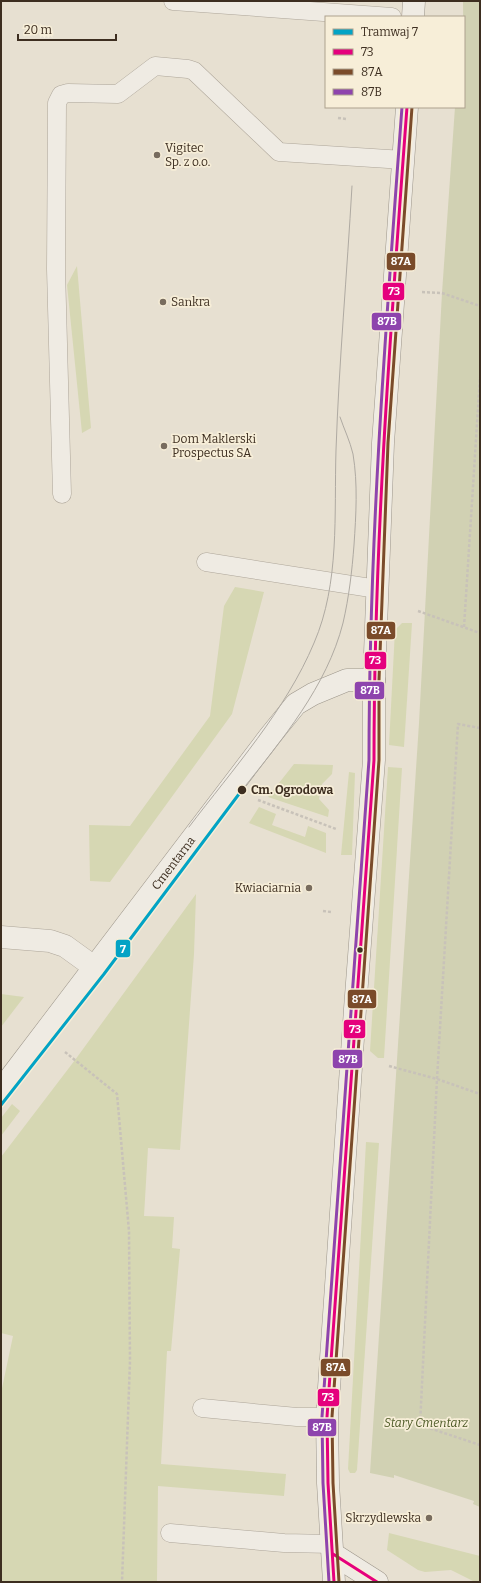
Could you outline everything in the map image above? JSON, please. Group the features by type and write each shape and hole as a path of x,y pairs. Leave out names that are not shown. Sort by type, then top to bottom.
{"main road":[{"path":"413,16 414,1"},
{"path":"334,1582 327,1462 327,1417 374,760 374,680 383,444 407,108"},
{"name":"Cmentarna","path":"1,1090 270,736 296,704 313,694 348,680 374,680"},
{"path":"1,937 55,943 65,946 94,967"},
{"path":"333,1549 377,1582"}],"lane":[{"path":"173,1 378,16"},
{"path":"62,494 56,269 57,103 60,95 68,93 118,94 155,66 188,69 194,71 279,152 404,160"},
{"path":"206,562 377,589"},
{"path":"202,1408 327,1417"},
{"path":"170,1533 333,1549"}],"path":[{"path":"338,118 347,119"},
{"path":"394,291 442,293 480,306"},
{"path":"464,627 480,377"},
{"path":"418,611 480,632"},
{"path":"480,728 458,724 437,1079 420,1425 480,1445"},
{"path":"256,799 336,829"},
{"path":"323,912 330,912"},
{"path":"43,1034 117,1094 129,1231 130,1361 122,1582"},
{"path":"389,1066 437,1079 480,1094"}],"green space":[{"name":"Stary Cmentarz","path":"463,1 480,1 480,1507 473,1504 474,1501 394,1475 394,1478 370,1473 419,723 442,293 455,108 465,108 465,16 463,16"},
{"path":"77,266 91,428 82,433 67,285"},
{"path":"235,587 264,592 232,714 110,882 90,881 89,825 130,826 210,716 224,606"},
{"path":"402,623 412,623 404,747 389,745 395,630"},
{"path":"294,764 333,765 332,774 322,784 319,799 329,810 328,817 268,797"},
{"path":"388,767 402,768 384,1058 378,1058 370,1051"},
{"path":"349,772 355,773 352,855 341,855"},
{"path":"259,807 276,814 272,825 305,837 308,826 326,833 326,853 249,823"},
{"path":"196,894 194,954 180,1150 148,1148 144,1216 174,1217 172,1248 180,1249 171,1351 167,1351 161,1464 286,1474 284,1496 158,1486 157,1582 1,1582 1,1393 13,1336 1,1333 1,1157 75,1060"},
{"path":"1,994 24,997 1,1027"},
{"path":"12,1104 20,1111 1,1136 1,1118"},
{"path":"366,1142 379,1143 357,1470 355,1473 350,1473 348,1469"},
{"path":"389,1533 480,1556 480,1582 475,1582 451,1570 425,1572 418,1570 387,1550"}],"tram line":[{"path":"189,827 241,761 289,692 314,643 328,597 334,548 337,417 352,186"},
{"path":"242,790 287,732 315,690 336,646 343,623 349,594 352,564 356,488 353,454 340,417"},
{"name":"7","path":"1,1105 104,974 242,790"}],"transit line":[{"name":"87B","path":"329,1582 323,1483 322,1417 369,760 375,515 402,108"},
{"name":"73","path":"334,1582 328,1483 327,1417 374,760 377,597 384,433 407,108"},
{"name":"87A","path":"339,1582 333,1483 332,1417 379,760 379,680 388,443 412,108"},
{"name":"73","path":"333,1554 377,1582"}],"place":[{"name":"Vigitec Sp. z o.o.","path":"157,155"},
{"name":"Sankra","path":"163,302"},
{"name":"Dom Maklerski Prospectus SA","path":"164,446"},
{"name":"Cm. Ogrodowa","path":"242,790"},
{"name":"Kwiaciarnia","path":"309,888"},
{"name":"Skrzydlewska","path":"429,1518"}]}
